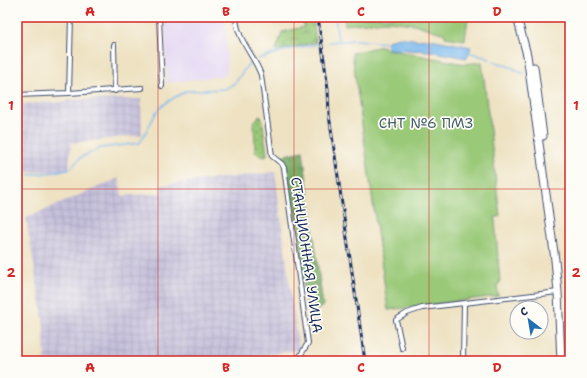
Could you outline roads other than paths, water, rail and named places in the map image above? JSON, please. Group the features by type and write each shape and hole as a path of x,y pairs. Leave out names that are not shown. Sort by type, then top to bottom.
{"main road":[{"path":"516,17 525,46 529,68 554,253 558,292 561,361"},
{"path":"522,17 532,58 558,246 563,292 565,361"}],"street":[{"path":"69,94 70,17"},
{"path":"159,17 162,86"},
{"name":"СТАНЦИОННАЯ УЛИЦА","path":"236,17 240,36 258,66 261,75 272,156 282,164 284,168 308,343 297,361"},
{"path":"114,45 115,91"},
{"path":"17,95 69,94 142,88"},
{"path":"402,348 396,320 407,313 422,308 558,292"},
{"path":"463,361 464,304"}],"water":[{"path":"398,37 418,40 430,39 471,47 467,58 429,51 389,49 386,46 388,41"}],"waterway":[{"path":"335,17 338,41"},
{"path":"329,42 357,40 388,43"},
{"path":"258,59 290,49 317,44"},
{"path":"469,52 490,59"},
{"path":"494,61 524,74"},
{"path":"17,176 49,173 71,168 80,158 100,148 140,143 157,111 167,102 186,91 225,89 235,83 249,63"}],"railway":[{"path":"318,17 328,89 329,115 365,361"}],"park label":[{"name":"СНТ №6 ПМЗ","path":"426,123"}]}
